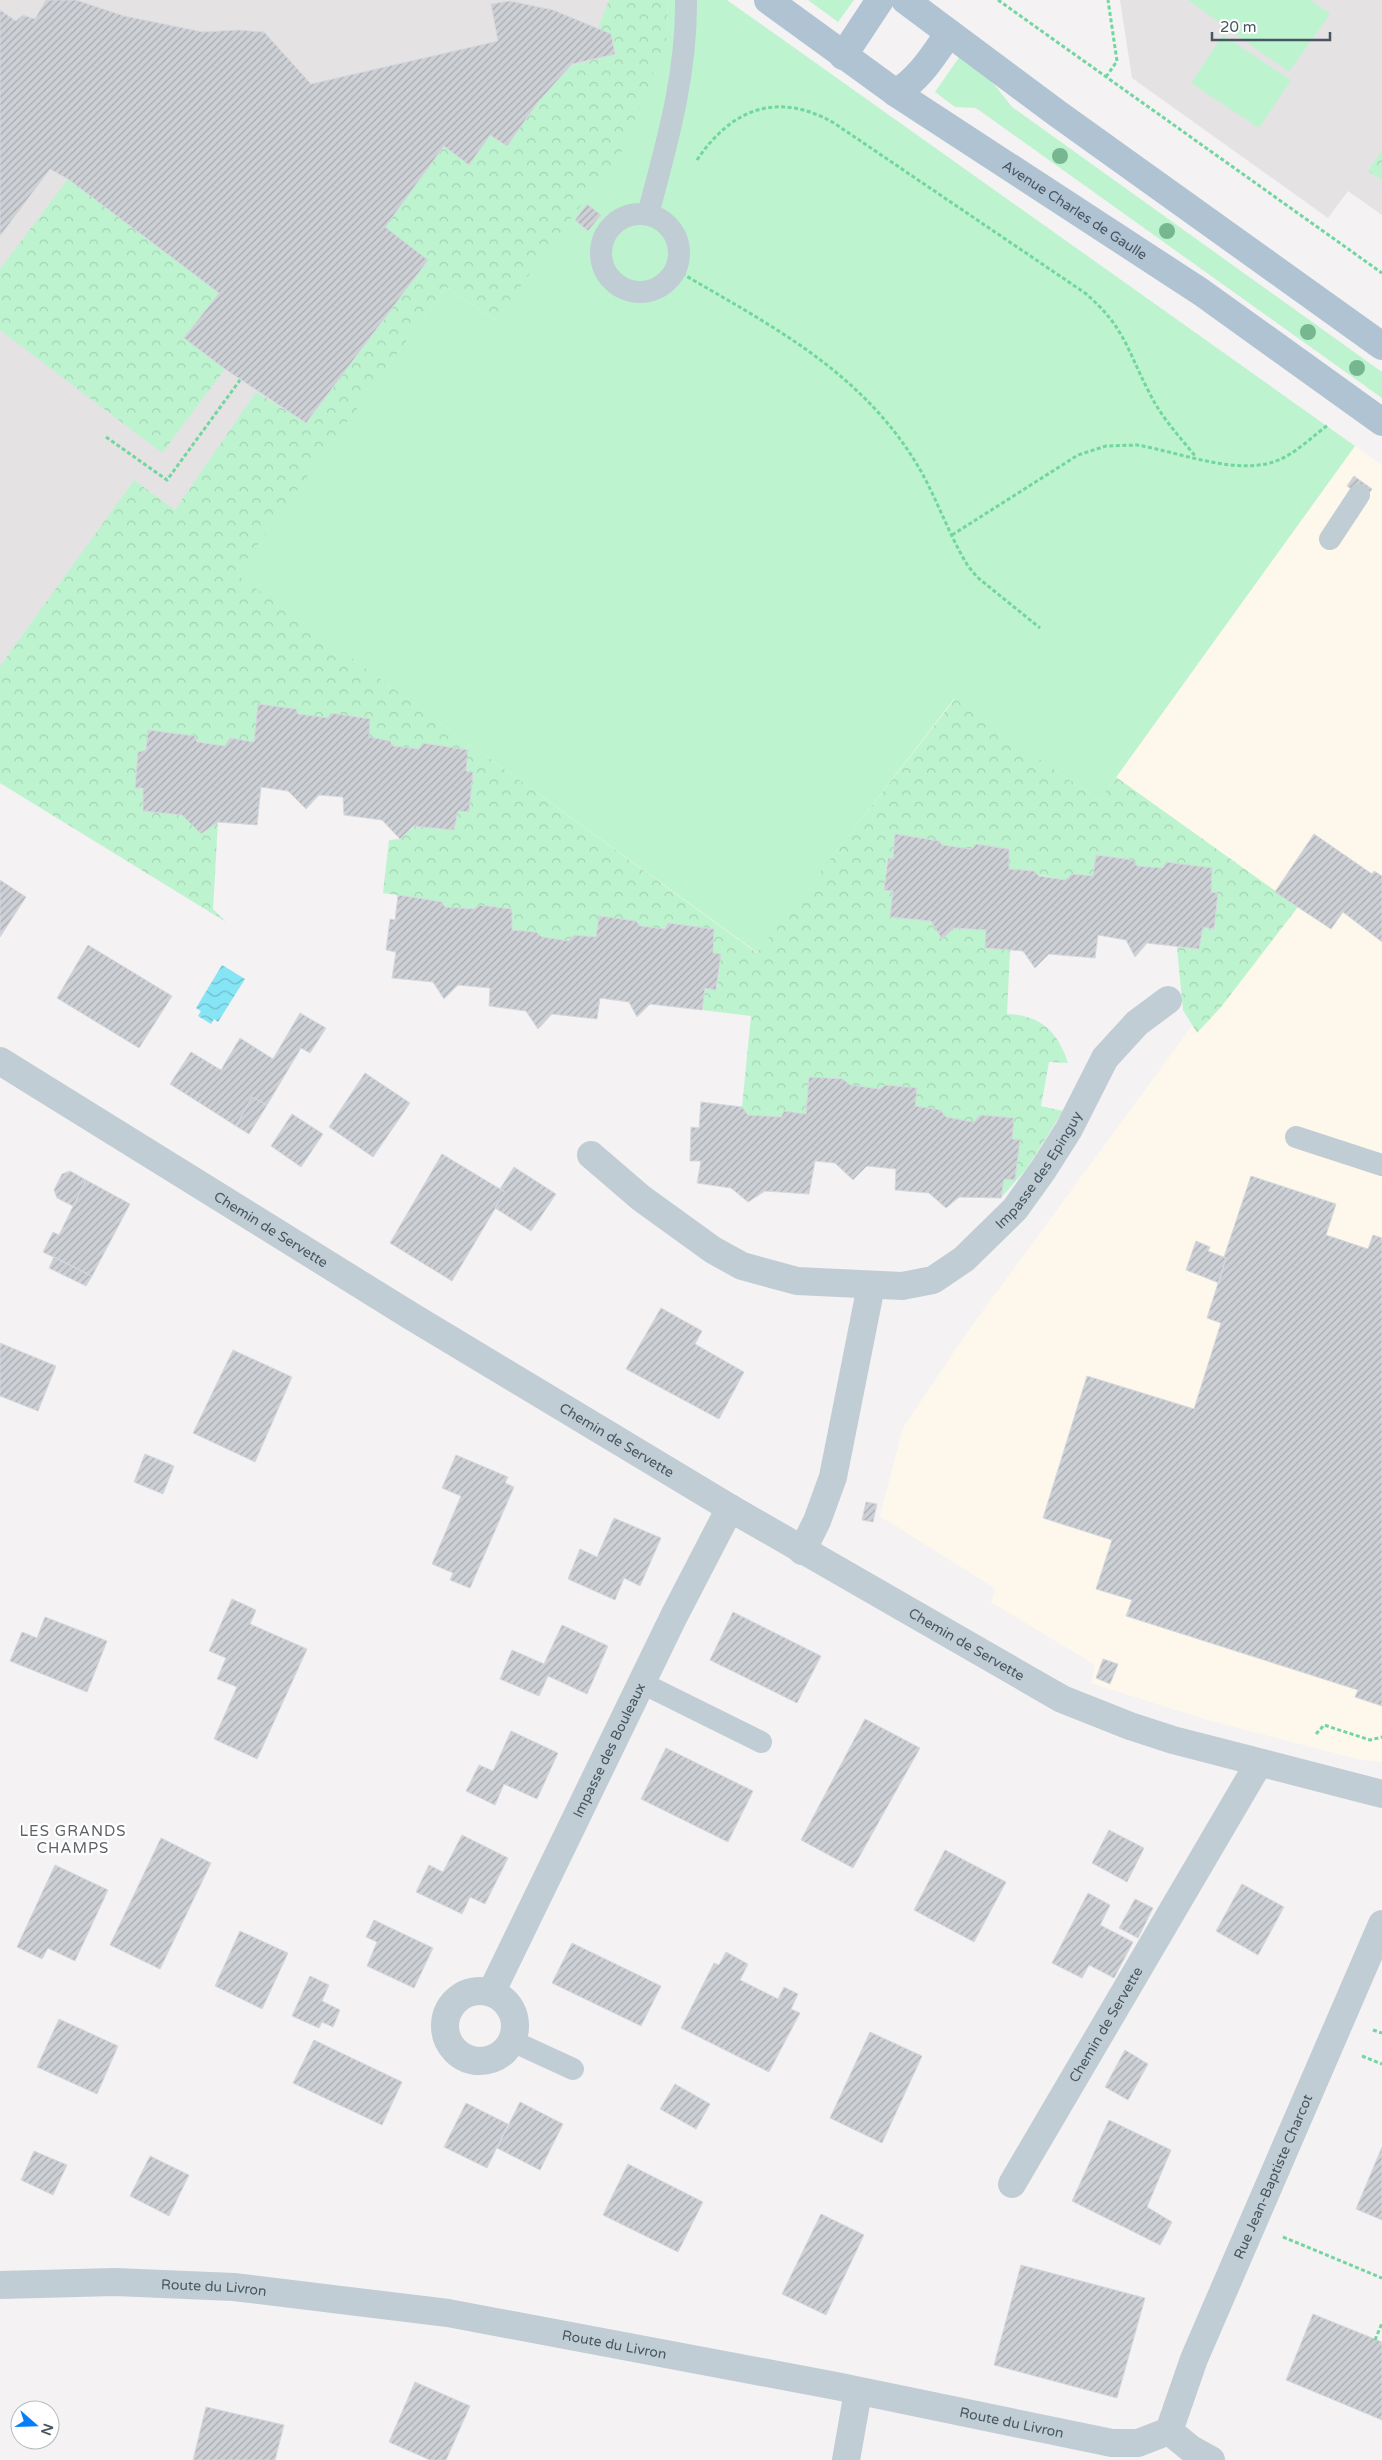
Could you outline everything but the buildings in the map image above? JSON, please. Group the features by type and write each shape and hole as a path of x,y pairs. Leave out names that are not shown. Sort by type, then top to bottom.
{"main road":[{"name":"Avenue Charles de Gaulle","path":"768,0 842,56 896,93 1201,292 1382,422"},
{"path":"842,56 880,0"},
{"path":"917,4 949,33 1058,114 1382,346"},
{"path":"896,93 917,77 949,33"}],"street":[{"name":"Impasse des Epinguy","path":"591,1155 640,1198 713,1250 742,1266 797,1281 902,1286 933,1280 964,1259 1014,1209 1043,1170 1069,1129 1105,1058 1137,1023 1168,1000"},
{"name":"Chemin de Servette","path":"0,1061 428,1326 730,1508 1062,1699 1130,1726 1259,1763 1321,1777 1382,1794"},
{"path":"802,1551 817,1521 833,1477 871,1286"},
{"name":"Impasse des Bouleaux","path":"490,1993 730,1508"},
{"name":"Chemin de Servette","path":"1012,2184 1259,1763"},
{"name":"Rue Jean-Baptiste Charcot","path":"1169,2431 1194,2359 1382,1924"},
{"path":"476,1991 490,1993 503,2000 512,2012 515,2026 512,2041 503,2053 490,2060 474,2061 460,2055 450,2044 445,2031 446,2017 453,2005 463,1996 476,1991"},
{"name":"Route du Livron","path":"0,2284 115,2282 234,2287 438,2312 858,2392 1112,2443 1138,2444 1169,2431"},
{"path":"846,2460 858,2392"},
{"path":"1169,2431 1192,2449 1211,2460"}],"lane":[{"path":"648,214 681,81 686,28 686,0"},
{"path":"648,214 664,222 675,235 680,246 676,270 660,287 638,293 616,285 607,276 600,254 602,242 614,223 625,216 648,214"},
{"path":"1330,539 1359,495"},
{"path":"1296,1137 1382,1165"},
{"path":"642,1683 761,1742"},
{"path":"512,2041 573,2069"}],"path":[{"path":"998,0 1382,273"},
{"path":"1106,77 1117,61 1108,0"},
{"path":"692,168 712,140 745,115 761,108 782,106 799,108 818,114 1086,293 1099,305 1124,336 1157,407 1166,422 1196,457"},
{"path":"676,270 793,338 851,384 885,420 912,456 924,475 968,566 976,577 1040,628"},
{"path":"106,436 167,480 240,380"},
{"path":"952,535 1066,461 1091,450 1122,444 1137,445 1246,467 1271,463 1293,452 1356,403"},
{"path":"1316,1734 1324,1726 1370,1740 1382,1737"},
{"path":"1252,2224 1382,2278"},
{"path":"1375,2340 1382,2324"}],"shaded area":[{"path":"0,0 668,0 0,783"},
{"path":"1120,0 1382,0 1382,215 1348,191 1328,218 1132,78"},
{"path":"1355,446 1382,465 1382,1762 1361,1760 1204,1719 1091,1683 1095,1665 991,1602 996,1589 880,1516 903,1428 966,1334 1272,917 1099,801"}],"green space":[{"path":"609,0 668,0 667,37 624,148 495,320 446,287 236,574 757,953 955,699 1099,801 1116,777 1298,907 1221,1007 1197,1033 1183,1010 1177,947 1199,949 1203,927 1214,929 1218,893 1211,892 1166,862 1163,868 1137,866 1132,860 1096,855 1093,876 1072,874 1065,880 1009,869 1009,849 976,844 972,849 942,845 939,841 895,834 893,859 887,858 884,889 893,891 890,917 931,921 942,938 954,928 986,930 986,948 1010,950 1007,1014 1029,1018 1046,1027 1059,1042 1068,1063 1049,1062 1041,1106 1063,1111 1027,1168 1001,1198 1004,1179 1015,1180 1020,1141 1012,1139 1014,1118 980,1115 974,1122 946,1117 940,1110 915,1106 916,1088 885,1085 880,1089 850,1085 843,1079 809,1077 806,1114 785,1111 781,1117 748,1115 742,1107 751,1016 702,1010 705,988 717,989 721,954 713,953 714,929 669,923 665,929 640,926 636,921 599,916 596,937 575,935 569,941 542,937 536,932 512,930 512,909 479,905 474,909 445,907 442,902 383,893 389,840 400,839 413,826 454,830 458,811 469,812 473,772 466,771 467,750 424,743 419,749 393,746 390,741 369,737 369,719 332,713 328,718 298,714 296,709 259,704 254,742 230,739 225,746 197,742 195,736 148,730 146,750 138,752 135,787 143,788 143,811 182,815 201,834 218,822 213,909 226,922 0,783 0,666 134,480 175,510 256,392 306,423 428,260 385,227 444,146 469,165 490,135 507,146 538,102 570,66 615,54 611,34 598,28"},
{"path":"668,0 727,0 1355,446 1099,801 954,699 758,953 235,574 446,287 495,320 667,37"},
{"path":"808,0 854,0 838,22"},
{"path":"1188,0 1311,0 1330,14 1289,72"},
{"path":"1223,35 1291,80 1259,128 1191,83"},
{"path":"960,56 986,74 1012,107 1382,372 1382,398 976,108 955,107 935,92"},
{"path":"1382,150 1382,180 1368,171"},
{"path":"68,179 219,293 184,338 225,369 162,453 0,330 0,269"}],"water":[{"path":"222,965 245,979 218,1022 214,1019 211,1024 198,1016 201,1011 196,1008"}],"district":[{"name":"LES GRANDS CHAMPS","path":"73,1840"}]}
